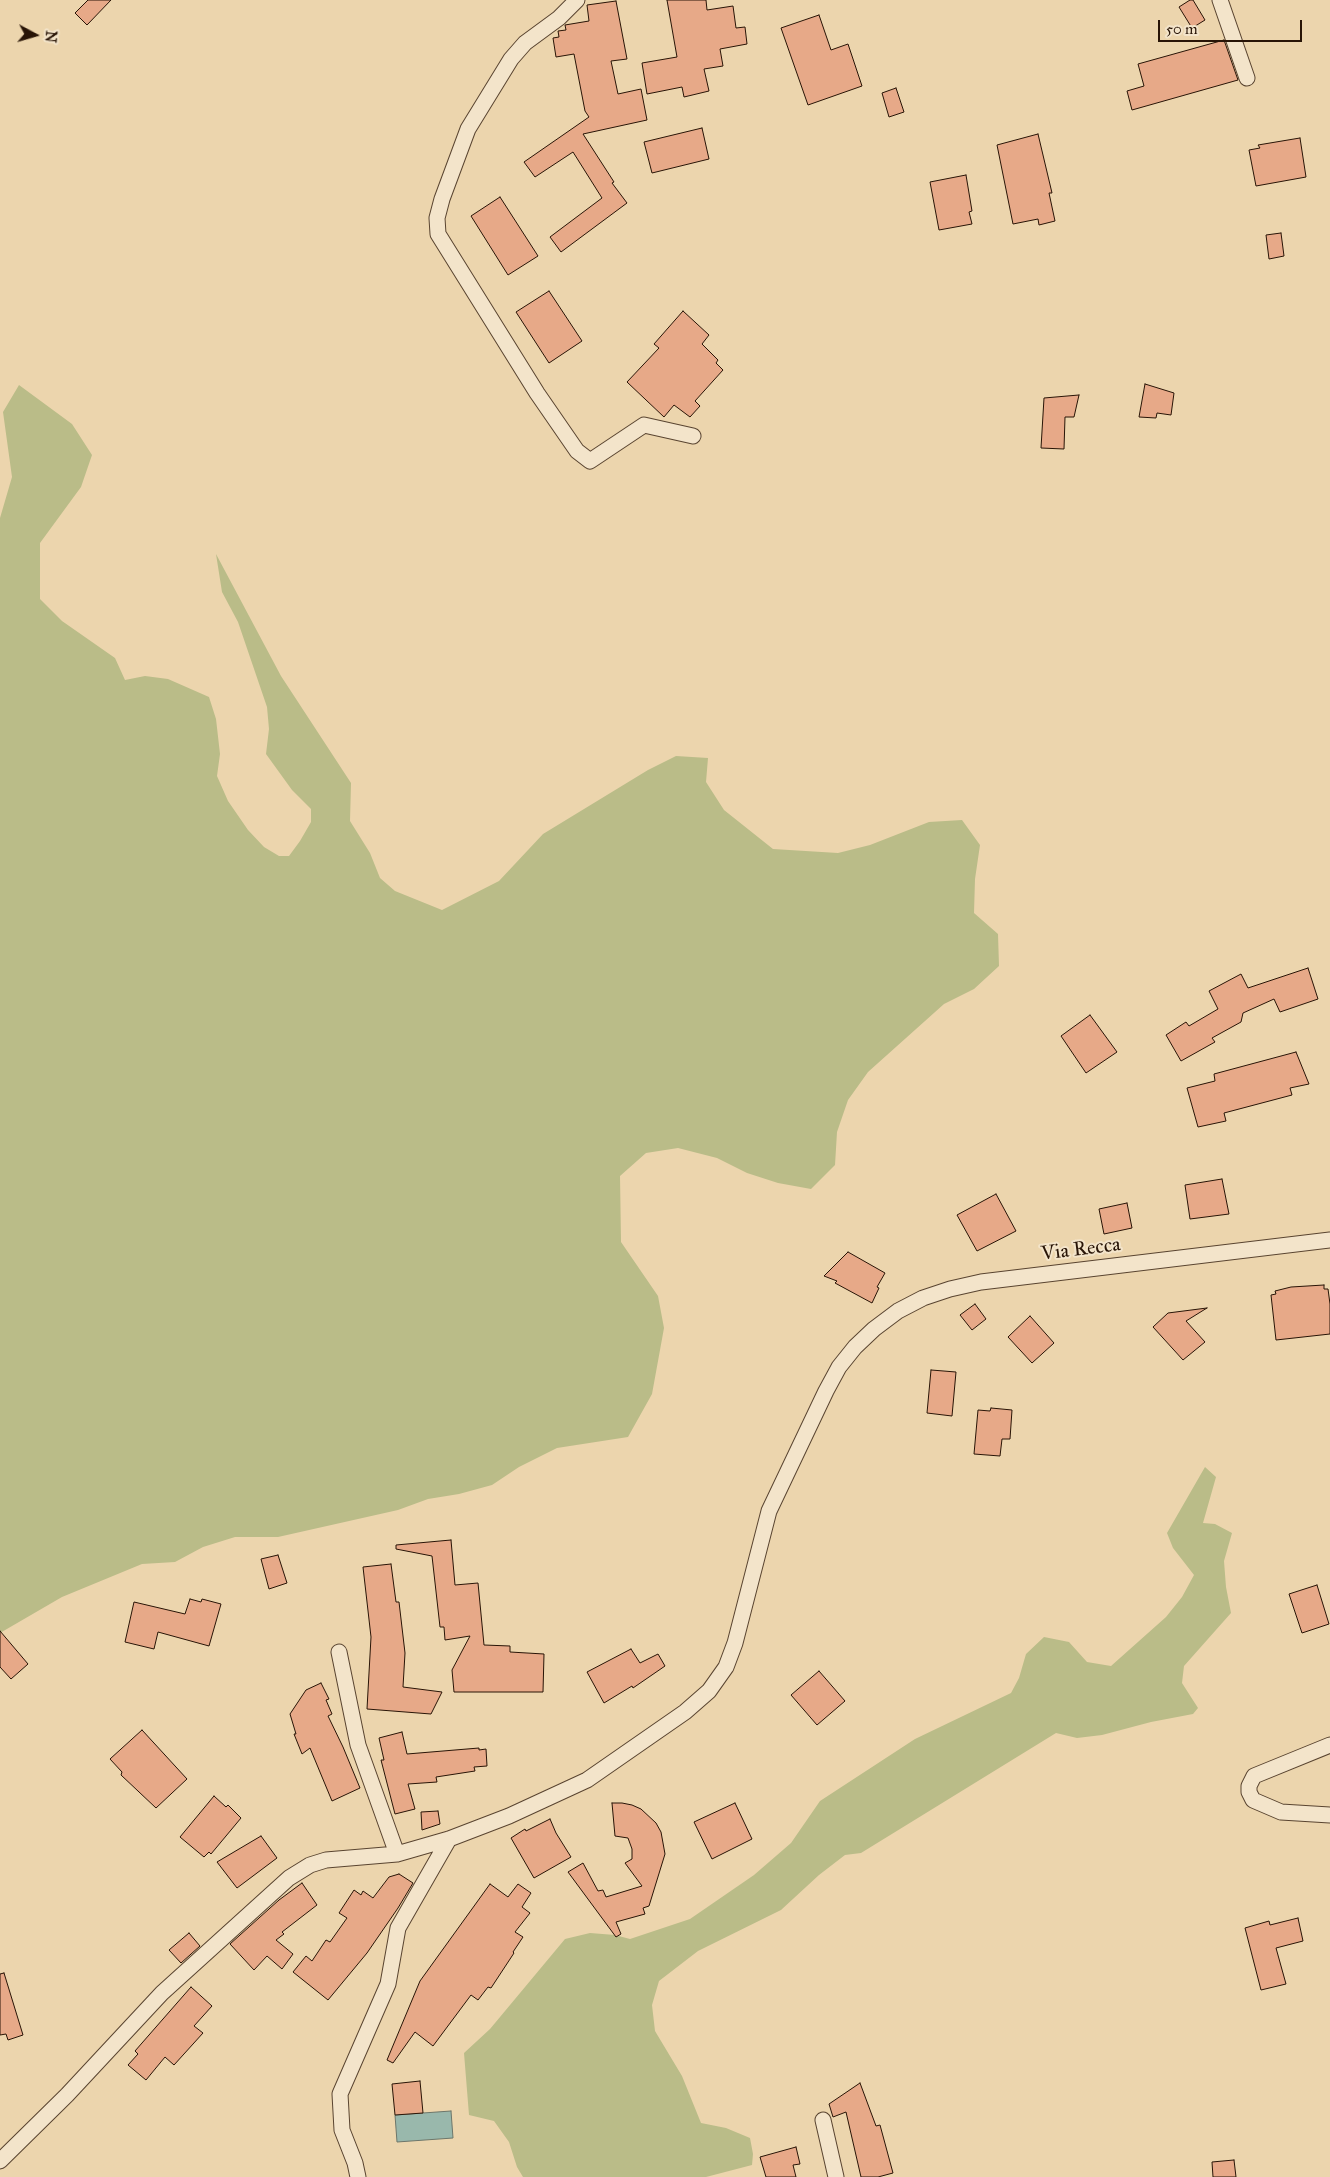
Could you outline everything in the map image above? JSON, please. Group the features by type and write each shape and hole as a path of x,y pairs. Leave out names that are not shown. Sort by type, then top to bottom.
{"street":[{"path":"577,0 559,18 525,43 511,60 468,129 442,199 437,218 438,234 537,393 577,451 590,461 644,425 692,436"},
{"path":"1220,0 1247,78"},
{"name":"Via Recca","path":"0,2161 67,2095 162,1993 289,1878 310,1865 326,1860 397,1854 449,1839 509,1816 587,1780 685,1712 709,1691 726,1667 735,1643 769,1511 826,1391 839,1367 855,1347 874,1329 898,1311 923,1298 981,1282 1330,1240"},
{"path":"339,1652 358,1744 397,1854"},
{"path":"1330,1745 1254,1776 1249,1786 1249,1792 1254,1800 1281,1812 1330,1815"},
{"path":"358,2177 355,2163 342,2130 340,2094 388,1984 398,1928 449,1839"},
{"path":"823,2120 836,2177"}],"green space":[{"path":"19,385 72,424 92,455 81,487 40,543 40,599 62,621 115,658 125,680 145,676 168,679 209,697 216,719 220,754 217,776 228,801 248,830 264,847 279,856 289,856 300,841 311,822 311,809 292,790 266,754 269,729 267,707 238,622 222,592 216,554 281,676 351,783 350,821 370,853 380,878 395,891 442,910 499,881 543,834 648,770 676,756 708,758 706,782 724,810 773,849 838,853 870,845 929,822 962,820 980,845 975,879 974,913 998,934 999,966 974,989 944,1004 868,1072 848,1100 837,1132 835,1165 811,1189 778,1183 747,1173 717,1158 678,1148 646,1153 620,1176 621,1242 658,1296 664,1328 652,1394 628,1437 557,1448 519,1467 492,1485 459,1494 428,1499 398,1510 278,1537 235,1537 203,1547 175,1562 142,1564 62,1597 0,1633 0,518 12,477 3,412"},
{"path":"1205,1467 1216,1477 1203,1523 1215,1524 1232,1533 1224,1561 1231,1613 1184,1666 1182,1683 1198,1708 1193,1714 1151,1722 1102,1735 1077,1738 1056,1733 861,1853 845,1855 819,1875 781,1910 698,1951 659,1981 652,2005 655,2031 682,2076 701,2123 726,2128 750,2138 753,2154 752,2165 706,2177 523,2177 517,2167 509,2142 494,2121 469,2115 464,2053 490,2029 565,1939 590,1933 615,1935 630,1939 690,1919 754,1875 791,1843 820,1801 915,1739 1011,1693 1019,1678 1026,1654 1044,1637 1069,1642 1087,1662 1111,1666 1166,1617 1182,1597 1194,1575 1173,1548 1167,1533"}],"shaded area":[{"path":"451,2111 453,2138 397,2142 395,2115"}],"building":[{"path":"88,0 111,0 87,25 75,13"},
{"path":"667,0 706,0 707,10 733,6 736,28 745,27 747,44 720,49 723,66 704,69 709,91 684,97 682,87 647,94 642,63 677,57"},
{"path":"1193,0 1205,20 1192,28 1179,7"},
{"path":"616,1 627,59 611,61 618,94 641,89 647,120 583,134 614,182 612,183 627,203 561,252 550,237 602,198 573,152 535,177 524,162 589,117 585,111 574,54 556,57 553,38 559,37 558,31 566,30 565,25 589,21 587,5"},
{"path":"819,15 831,50 848,44 862,86 808,105 781,28"},
{"path":"1224,40 1238,80 1132,110 1127,91 1144,86 1138,64"},
{"path":"896,88 904,112 889,117 882,93"},
{"path":"702,128 709,159 652,173 644,142"},
{"path":"1038,134 1052,193 1049,193 1055,221 1039,225 1038,219 1013,224 997,145"},
{"path":"1300,138 1306,177 1256,186 1249,150 1260,148 1258,145"},
{"path":"966,175 972,211 969,212 972,224 939,230 930,182"},
{"path":"500,197 538,256 508,275 471,216"},
{"path":"1281,233 1284,256 1269,259 1266,235"},
{"path":"549,291 582,341 549,363 516,312"},
{"path":"683,311 709,335 702,344 718,360 716,363 723,370 695,401 700,406 690,417 674,405 664,417 627,382 659,348 654,344"},
{"path":"1145,384 1174,393 1171,415 1157,413 1156,418 1139,417"},
{"path":"1079,395 1074,417 1065,417 1064,449 1041,448 1044,398"},
{"path":"1308,968 1318,999 1280,1012 1274,999 1243,1013 1241,1022 1212,1038 1215,1042 1181,1061 1166,1035 1186,1022 1189,1026 1218,1009 1209,991 1241,974 1248,988"},
{"path":"1090,1015 1117,1052 1086,1073 1061,1036"},
{"path":"1296,1052 1309,1084 1290,1088 1292,1095 1224,1113 1226,1121 1198,1127 1187,1088 1215,1081 1214,1074"},
{"path":"1222,1179 1229,1214 1190,1219 1185,1185"},
{"path":"996,1194 1016,1231 977,1251 957,1215"},
{"path":"1127,1203 1132,1228 1104,1234 1099,1209"},
{"path":"848,1252 885,1273 877,1287 879,1288 872,1303 835,1283 837,1281 824,1276"},
{"path":"1324,1285 1324,1289 1328,1289 1330,1304 1330,1334 1276,1340 1271,1295 1276,1294 1275,1291 1291,1287"},
{"path":"975,1304 986,1319 972,1330 960,1315"},
{"path":"1207,1308 1186,1321 1205,1342 1183,1360 1153,1327 1168,1313"},
{"path":"1030,1316 1054,1343 1032,1363 1008,1337"},
{"path":"931,1370 956,1372 952,1416 927,1413"},
{"path":"991,1408 1012,1410 1010,1439 1002,1439 1000,1456 974,1454 978,1410 990,1411"},
{"path":"451,1540 455,1585 478,1583 484,1645 510,1646 510,1652 544,1654 543,1692 454,1692 452,1670 470,1636 445,1640 444,1627 440,1627 432,1556 396,1549 396,1545"},
{"path":"278,1555 287,1583 269,1589 261,1559"},
{"path":"391,1564 396,1602 399,1602 405,1653 403,1687 442,1692 431,1714 367,1709 371,1637 363,1567"},
{"path":"1317,1585 1329,1624 1302,1633 1289,1594"},
{"path":"190,1599 201,1602 202,1599 221,1604 209,1646 158,1632 154,1649 125,1642 134,1602 185,1614"},
{"path":"0,1631 28,1664 11,1679 0,1667"},
{"path":"631,1649 640,1663 658,1654 665,1666 633,1688 632,1686 604,1703 587,1672"},
{"path":"819,1671 845,1701 817,1725 791,1695"},
{"path":"321,1683 329,1699 326,1700 332,1714 328,1716 360,1788 332,1801 310,1748 302,1754 294,1734 296,1734 290,1714 306,1690"},
{"path":"142,1730 187,1779 156,1808 121,1775 122,1772 110,1759"},
{"path":"402,1732 407,1754 486,1749 487,1766 474,1767 475,1771 436,1777 437,1782 408,1784 415,1809 395,1814 381,1760 384,1760 379,1738"},
{"path":"214,1796 226,1807 228,1805 241,1818 211,1854 209,1852 204,1857 180,1837"},
{"path":"612,1803 632,1805 641,1809 656,1823 661,1832 665,1854 649,1906 643,1908 645,1914 616,1922 621,1934 616,1937 568,1872 583,1863 598,1891 603,1890 606,1897 642,1886 625,1863 632,1859 632,1849 628,1838 615,1836"},
{"path":"735,1803 752,1839 712,1859 694,1822"},
{"path":"438,1811 440,1824 422,1830 421,1812"},
{"path":"550,1819 556,1833 571,1857 534,1878 511,1838 525,1829 526,1831"},
{"path":"261,1836 277,1858 237,1888 217,1862"},
{"path":"399,1874 413,1883 367,1953 328,2000 293,1972 306,1956 312,1961 326,1940 330,1942 347,1918 339,1913 354,1890 361,1895 363,1891 373,1898 389,1877"},
{"path":"302,1883 317,1905 282,1932 284,1934 276,1940 293,1954 282,1969 267,1956 254,1970 230,1944 279,1900"},
{"path":"490,1884 508,1897 518,1884 531,1893 522,1907 530,1913 515,1932 523,1937 514,1953 491,1988 488,1987 478,2000 471,1995 433,2046 415,2032 393,2063 387,2060 420,1981"},
{"path":"1298,1918 1303,1941 1276,1948 1286,1984 1261,1990 1245,1928 1269,1921 1270,1925"},
{"path":"189,1933 200,1946 181,1963 169,1950"},
{"path":"4,1973 23,2035 8,2040 6,2034 0,2035 0,1974"},
{"path":"191,1987 212,2006 194,2026 203,2033 174,2065 165,2057 146,2080 128,2065 138,2054 135,2051"},
{"path":"420,2081 423,2113 395,2115 392,2084"},
{"path":"860,2083 876,2126 880,2125 893,2173 878,2177 861,2177 846,2112 833,2117 829,2104"},
{"path":"796,2147 800,2164 793,2165 796,2177 766,2177 760,2157"},
{"path":"1234,2160 1236,2177 1213,2177 1212,2162"}]}
